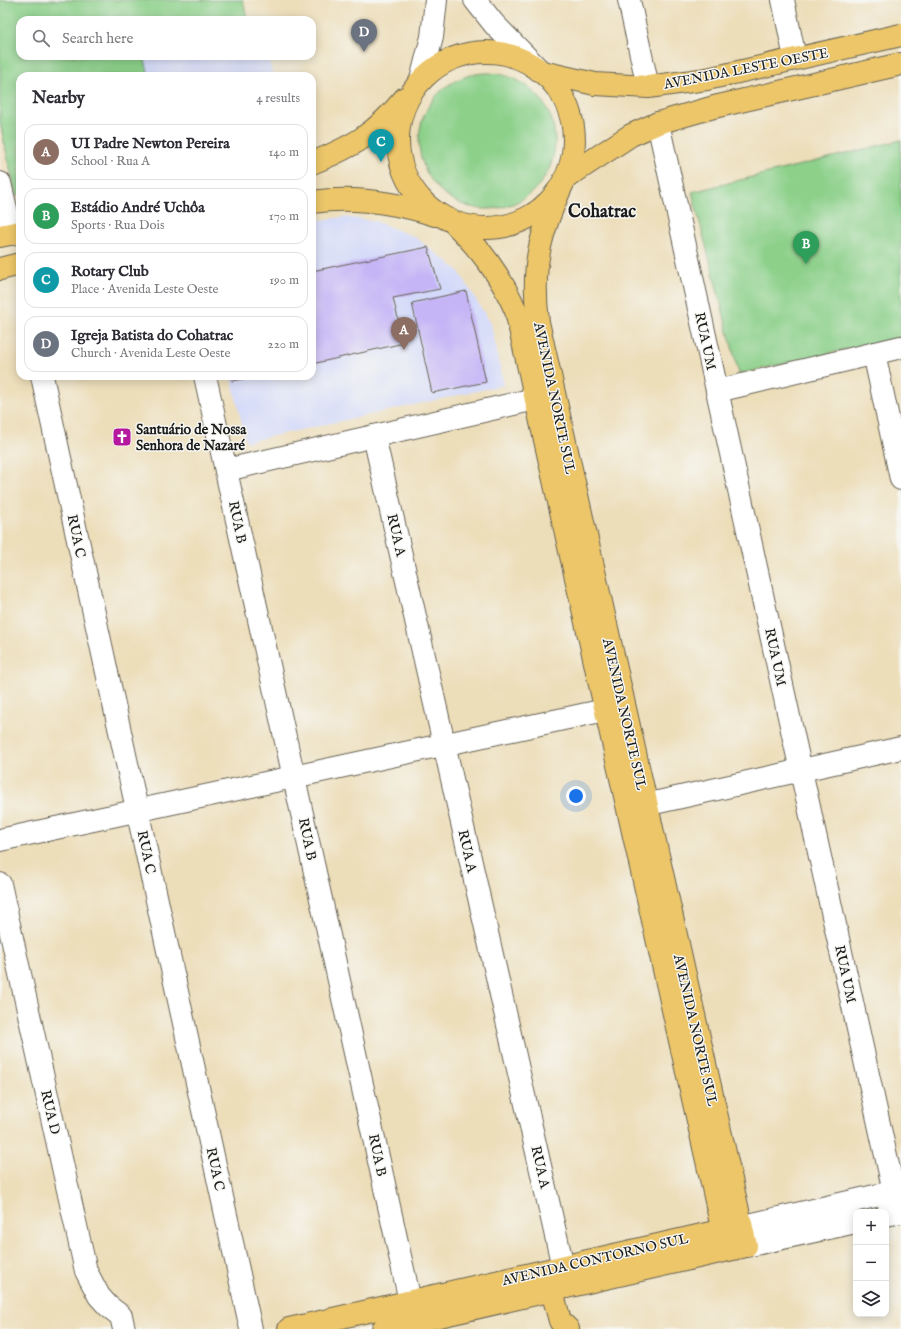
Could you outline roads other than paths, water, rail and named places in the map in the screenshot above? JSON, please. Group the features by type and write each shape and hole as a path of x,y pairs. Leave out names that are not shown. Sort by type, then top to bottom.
{"main road":[{"name":"AVENIDA LESTE OESTE","path":"541,71 595,84 648,87 707,79 901,35"},
{"path":"316,161 354,145 374,131 419,83 449,60 474,53 505,54 520,58 541,71 558,88 567,104 573,121 574,149 565,180 552,199 538,212 521,221 503,226 477,228 413,208 373,200 348,199 316,202"},
{"name":"AVENIDA LESTE OESTE","path":"565,180 631,135 658,123 714,107 901,64"},
{"path":"419,83 403,108 398,133 399,159 406,179 419,198 451,221"},
{"name":"AVENIDA NORTE SUL","path":"565,180 548,218 539,250 535,291 538,322 645,805 734,1238"},
{"name":"AVENIDA NORTE SUL","path":"451,221 475,244 488,260 506,288 516,311 605,710 734,1238"},
{"name":"AVENIDA CONTORNO SUL","path":"289,1329 410,1301 554,1276 734,1238"},
{"path":"554,1276 560,1321 568,1329"},
{"name":"AVENIDA CONTORNO SUL","path":"383,1329 554,1276"}],"street":[{"path":"419,83 432,37 436,0"},
{"path":"475,0 494,24 541,71"},
{"path":"629,0 648,87"},
{"path":"783,0 796,58"},
{"name":"RUA UM","path":"658,123 801,771 898,1191"},
{"path":"0,183 11,234"},
{"path":"717,391 901,347"},
{"path":"874,353 901,479"},
{"name":"RUA C","path":"43,380 251,1329"},
{"name":"RUA B","path":"206,380 410,1301"},
{"path":"226,470 535,399"},
{"name":"RUA A","path":"374,436 444,744 554,1276"},
{"path":"0,840 605,710"},
{"path":"645,805 901,748"},
{"name":"RUA D","path":"0,884 86,1271 99,1296 121,1316 124,1329"},
{"name":"AVENIDA CONTORNO SUL","path":"734,1238 898,1191"},
{"path":"889,1214 901,1212"},
{"name":"AVENIDA CONTORNO SUL","path":"734,1238 853,1222"}],"place":[{"name":"Igreja Batista do Cohatrac","path":"364,52"},
{"name":"Rotary Club","path":"381,162"},
{"name":"Estádio André Uchôa","path":"806,264"},
{"name":"UI Padre Newton Pereira","path":"404,350"},
{"name":"Santuário de Nossa Senhora de Nazaré","path":"122,437"}],"district":[{"name":"Cohatrac","path":"602,211"}]}
